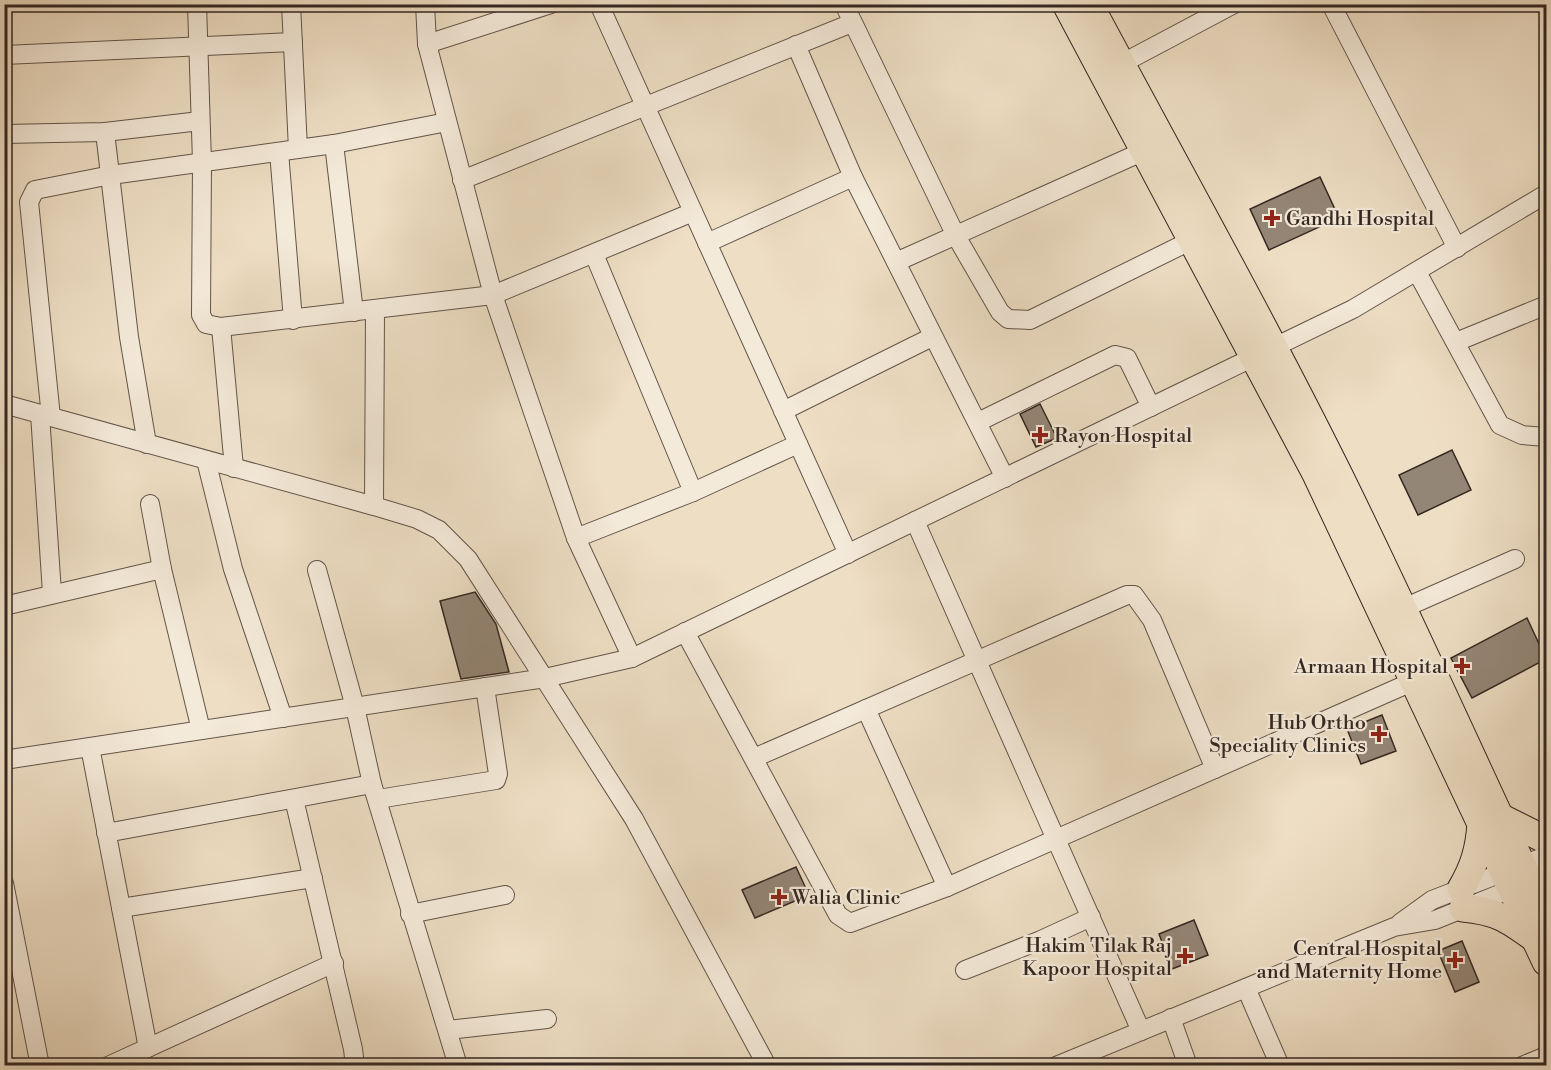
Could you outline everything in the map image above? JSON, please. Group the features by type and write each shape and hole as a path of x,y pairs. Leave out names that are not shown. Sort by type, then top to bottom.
{"highway":[{"path":"1066,4 1192,240 1264,353 1316,474 1414,681 1491,820 1527,873 1543,939"},
{"path":"1089,4 1264,353 1404,608 1491,820 1462,899 1508,918 1543,939"},
{"path":"1491,820 1546,840"}],"street":[{"path":"197,4 202,162 201,315 206,324 221,327 293,320 493,295 693,212"},
{"path":"291,4 298,149"},
{"path":"425,4 428,44 493,295 576,538 632,658"},
{"path":"599,4 848,554"},
{"path":"844,4 956,236 1000,312 1008,319 1030,320 1192,240"},
{"path":"1121,64 1234,4"},
{"path":"1331,4 1457,248"},
{"path":"428,44 542,6"},
{"path":"462,180 643,105 852,23"},
{"path":"4,55 293,42"},
{"path":"796,45 853,177 1005,478"},
{"path":"4,134 105,132 200,121"},
{"path":"52,593 46,416 29,202 31,194 38,189 111,175 334,144 447,122"},
{"path":"105,132 129,337 147,444"},
{"path":"334,144 354,312"},
{"path":"896,262 1144,150"},
{"path":"279,152 293,320"},
{"path":"707,243 853,177"},
{"path":"4,760 545,678 632,658 1353,309 1546,194"},
{"path":"594,254 693,492"},
{"path":"1417,272 1500,425 1522,435 1546,437"},
{"path":"1456,342 1544,306"},
{"path":"374,506 375,309"},
{"path":"221,327 234,468"},
{"path":"783,411 932,337"},
{"path":"978,422 1115,354 1127,358 1151,407"},
{"path":"4,404 374,506 417,519 439,530 454,543 474,568 634,819 767,1065"},
{"path":"576,538 693,492 798,444"},
{"path":"206,460 233,569 283,718"},
{"path":"150,504 162,569 201,730"},
{"path":"915,521 1141,1030"},
{"path":"1404,608 1515,559"},
{"path":"4,606 162,569"},
{"path":"317,570 410,914 458,1065"},
{"path":"754,758 1118,597 1134,595 1152,620 1215,769"},
{"path":"685,632 838,915 843,920 858,922 947,887 1414,681"},
{"path":"106,832 294,799 496,780 498,774 485,687"},
{"path":"866,709 947,887"},
{"path":"90,747 148,1048"},
{"path":"294,799 334,963 355,1065"},
{"path":"1056,1065 1394,927 1435,920 1462,899 1527,873"},
{"path":"121,908 313,878"},
{"path":"4,883 40,1065"},
{"path":"410,914 505,895"},
{"path":"964,970 1041,940 1090,917"},
{"path":"108,1065 334,963"},
{"path":"1246,988 1273,1063"},
{"path":"1171,1018 1188,1065"},
{"path":"448,1030 547,1019"},
{"path":"1522,1065 1546,1056"}],"building":[{"path":"1320,177 1339,218 1269,250 1250,209"},
{"path":"1040,404 1057,438 1036,447 1020,414"},
{"path":"1452,450 1471,490 1418,515 1399,475"},
{"path":"475,592 496,624 509,672 461,679 440,601"},
{"path":"1527,618 1546,659 1472,698 1451,658"},
{"path":"1382,715 1396,751 1361,764 1347,729"},
{"path":"796,867 809,895 755,918 742,890"},
{"path":"1194,920 1208,955 1172,969 1159,934"},
{"path":"1462,941 1479,982 1455,992 1438,951"}],"place":[{"name":"Gandhi Hospital","path":"1272,218"},
{"name":"Rayon Hospital","path":"1040,435"},
{"name":"Armaan Hospital","path":"1462,666"},
{"name":"Hub Ortho Speciality Clinics","path":"1379,734"},
{"name":"Walia Clinic","path":"779,897"},
{"name":"Hakim Tilak Raj Kapoor Hospital","path":"1185,956"},
{"name":"Central Hospital and Maternity Home","path":"1455,960"}]}
